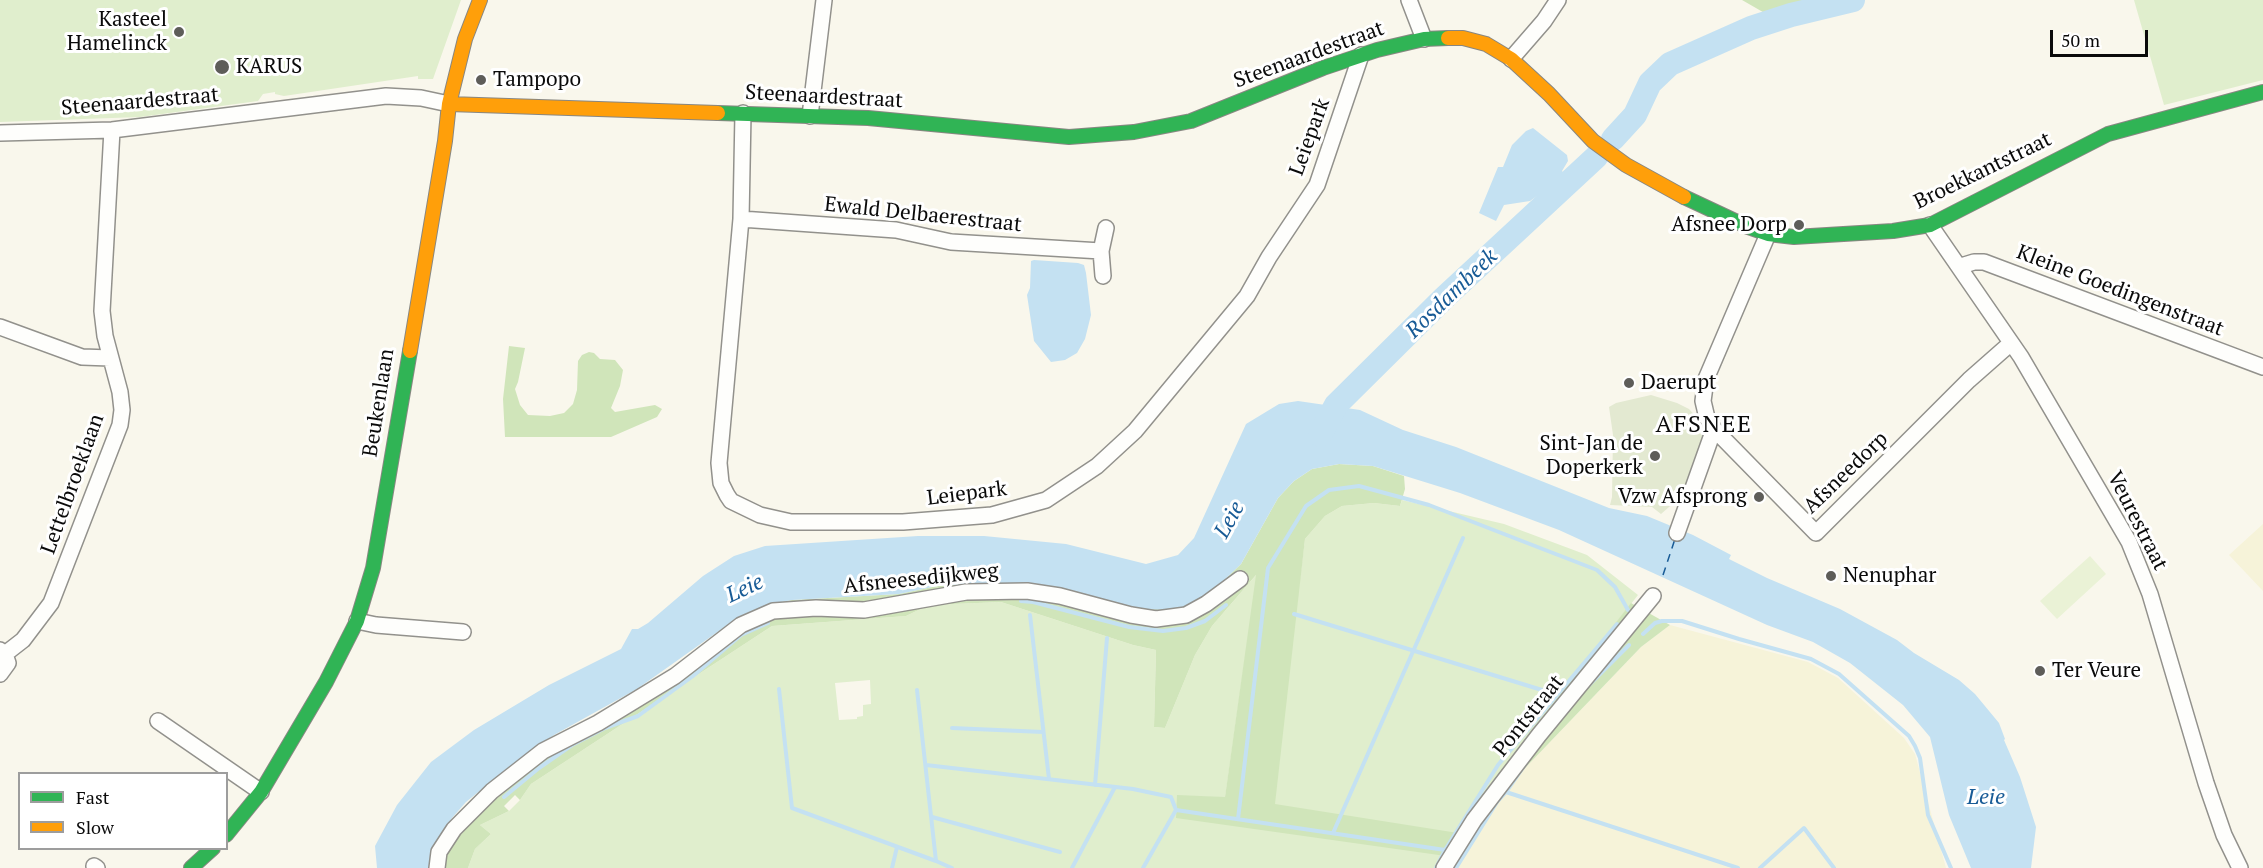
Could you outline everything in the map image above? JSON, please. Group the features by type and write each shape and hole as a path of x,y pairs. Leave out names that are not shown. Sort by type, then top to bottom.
{"street":[{"name":"Beukenlaan","path":"228,833 261,792 326,682 357,621 373,568 445,141 449,104 465,39 480,0"},
{"path":"810,116 824,0"},
{"path":"1409,0 1424,39"},
{"path":"1511,59 1544,21 1558,0"},
{"name":"Steenaardestraat","path":"0,133 112,130 386,96 421,98 449,104 868,118 1069,137 1134,132 1191,121 1361,55 1424,39 1462,38 1486,44 1511,59 1550,94 1593,141"},
{"name":"Leiepark","path":"743,113 741,219 719,463 721,483 731,501 760,515 791,522 903,522 992,515 1046,500 1097,466 1128,438 1247,297 1269,257 1317,185 1361,55"},
{"name":"Broekkantstraat","path":"1593,141 1626,165 1700,206 1748,227 1768,234 1794,237 1831,236 1893,231 1930,225 2108,134 2263,92"},
{"name":"Lettelbroeklaan","path":"2,652 23,640 51,603 120,425 122,410 120,392 110,358 102,311 112,130"},
{"name":"Ewald Delbaerestraat","path":"741,219 896,230 951,242 1101,250"},
{"name":"Veurestraat","path":"1930,225 1961,266 2011,343 2115,518 2139,565 2150,594 2206,783 2224,835 2240,868"},
{"path":"1103,276 1101,250 1106,228"},
{"name":"Afsneedorp","path":"1768,234 1706,379 1702,401 1707,418 1714,429 1816,533 1969,380 2011,343"},
{"name":"Kleine Goedingenstraat","path":"1961,266 1984,262 2263,367"},
{"path":"0,327 82,357 110,358"},
{"path":"1677,533 1714,429"},
{"name":"Afsneesedijkweg","path":"437,868 439,852 454,829 492,791 534,758 598,723 675,676 741,625 773,611 816,608 864,610 966,592 1027,591 1060,596 1131,615 1156,619 1186,615 1206,604 1240,579"},
{"name":"Pontstraat","path":"1444,868 1474,820 1539,735 1653,596"},
{"path":"357,621 376,625 464,633"},
{"path":"0,674 8,663 2,652"},
{"path":"158,721 261,792"},
{"path":"191,868 212,850"}],"shaded area":[{"path":"2263,524 2263,591 2229,555"},
{"path":"1670,625 1808,662 1838,678 1904,738 1915,754 1946,868 1454,868 1505,789 1641,647"}],"green space":[{"name":"KARUS","path":"0,0 461,0 433,79 418,79 418,76 284,96 275,94 275,92 263,94 258,101 140,117 0,122"},
{"path":"1742,0 1825,0 1775,19"},
{"path":"2134,0 2263,0 2263,80 2164,105"},
{"path":"509,346 525,348 515,389 520,405 528,415 550,416 564,413 573,404 577,390 578,361 582,355 589,352 594,353 600,359 615,360 623,370 620,386 611,408 615,412 655,405 662,409 657,417 611,437 505,437 503,399"},
{"path":"1651,395 1689,409 1700,421 1703,436 1685,493 1661,514 1652,507 1610,505 1613,435 1609,407 1616,403"},
{"path":"1339,464 1373,466 1404,476 1405,489 1400,506 1374,503 1342,506 1325,516 1305,539 1275,804 1458,833 1491,783 1631,603 1670,625 1641,647 1505,789 1460,858 1176,818 1177,795 1225,797 1256,575 1212,626 1195,655 1165,728 1154,727 1156,650 1133,645 1001,602 929,605 906,616 772,626 531,784 520,800 515,795 504,806 509,811 480,825 491,834 475,849 468,868 442,868 448,849 470,818 536,764 768,617 766,605 792,600 899,594 937,586 979,583 1028,583 1064,589 1218,586 1241,564 1278,498 1294,481 1312,469"},
{"path":"1402,500 1504,524 1587,555 1638,595 1491,783 1435,868 468,868 475,849 491,834 480,825 509,811 531,784 772,626 906,616 929,605 1001,602 1133,645 1156,650 1154,727 1165,728 1195,655 1212,626 1257,574 1225,798 1195,796 1271,805 1305,539 1325,516 1342,506 1374,503 1400,506","holes":["870,680 871,704 863,705 863,716 857,719 839,720 835,683"]},
{"path":"2090,556 2106,574 2057,619 2040,601"}],"water":[{"path":"1533,128 1567,155 1568,161 1562,171 1565,175 1541,199 1537,196 1530,201 1504,205 1496,221 1479,213 1498,167 1503,167 1512,145 1526,131"},
{"path":"1031,261 1084,265 1091,315 1085,339 1077,353 1065,360 1051,362 1034,341 1027,295 1030,288"},
{"name":"Leie","path":"1298,401 1360,410 1403,430 1456,447 1609,508 1647,516 1693,535 1731,555 1729,559 1840,609 1897,640 1959,680 1975,694 1999,723 2036,827 2031,868 1971,868 1949,815 1930,737 1903,705 1850,663 1813,642 1767,625 1559,530 1460,493 1373,466 1339,464 1312,469 1294,481 1278,498 1241,564 1196,603 1172,610 1140,609 1064,589 1028,583 937,586 899,594 792,600 766,605 740,616 637,689 554,735 508,768 466,802 452,818 440,837 431,868 377,868 375,846 397,805 431,762 474,730 549,685 621,649 632,629 638,629 648,623 703,576 734,556 765,546 918,536 984,536 1066,544 1146,564 1178,555 1194,538 1246,424 1279,404"}],"waterway":[{"name":"Rosdambeek","path":"1613,139 1635,115 1650,83 1670,64 1751,28 1791,15 1853,0"},
{"name":"Rosdambeek","path":"1320,435 1336,405 1444,298 1596,157"},
{"path":"1551,188 1557,193"},
{"path":"1238,819 1268,568 1306,506 1329,490 1359,486 1429,505 1597,570 1615,587 1628,610"},
{"path":"1333,833 1463,538"},
{"path":"1021,601 1033,602 1129,627 1163,631 1186,628 1205,621 1226,605"},
{"path":"1294,614 1542,690"},
{"path":"1030,615 1049,779"},
{"path":"1643,634 1655,623 1682,621 1811,659 1839,674 1909,736 1915,746 1920,758 1928,815 1951,868"},
{"path":"504,797 572,745 605,728 638,716 693,676 741,635 768,623"},
{"path":"1176,810 1445,850 1498,765 1617,624"},
{"path":"1095,785 1107,638"},
{"path":"1587,687 1629,645"},
{"path":"779,689 792,808 936,861 917,690"},
{"path":"952,728 1043,732"},
{"path":"1506,792 1526,763"},
{"path":"926,765 1133,789 1171,797 1176,810 1143,868"},
{"path":"1072,868 1115,787"},
{"path":"1456,868 1497,802 1506,792 1738,868"},
{"path":"932,817 1060,852"},
{"path":"1760,868 1804,828 1834,868"},
{"path":"892,868 897,847"},
{"path":"1436,868 1445,850"},
{"path":"936,861 952,868"}],"ferry route":[{"path":"1663,575 1675,539"}],"traffic: fast":[{"path":"718,113 868,118 1069,137 1134,132 1191,121 1323,68 1377,50 1424,39 1448,38"},
{"path":"1684,197 1748,227 1768,234 1794,237 1893,231 1930,225 2108,134 2263,92"},
{"path":"228,833 261,792 326,682 357,621 373,568 410,351"},
{"path":"191,868 211,850"}],"traffic: slow":[{"path":"410,351 445,141 449,104 465,39 480,0"},
{"path":"1448,38 1463,38 1486,44 1511,59 1549,94 1593,141 1626,165 1684,197"},
{"path":"449,104 718,113"}],"place":[{"name":"Kasteel Hamelinck","path":"179,32"},
{"name":"KARUS","path":"222,67"},
{"name":"Tampopo","path":"481,80"},
{"name":"Afsnee Dorp","path":"1799,225"},
{"name":"Daerupt","path":"1629,383"},
{"name":"Sint-Jan de Doperkerk","path":"1655,456"},
{"name":"Vzw Afsprong","path":"1759,497"},
{"name":"Nenuphar","path":"1831,576"},
{"name":"Ter Veure","path":"2040,671"}],"district":[{"name":"AFSNEE","path":"1704,425"}]}
